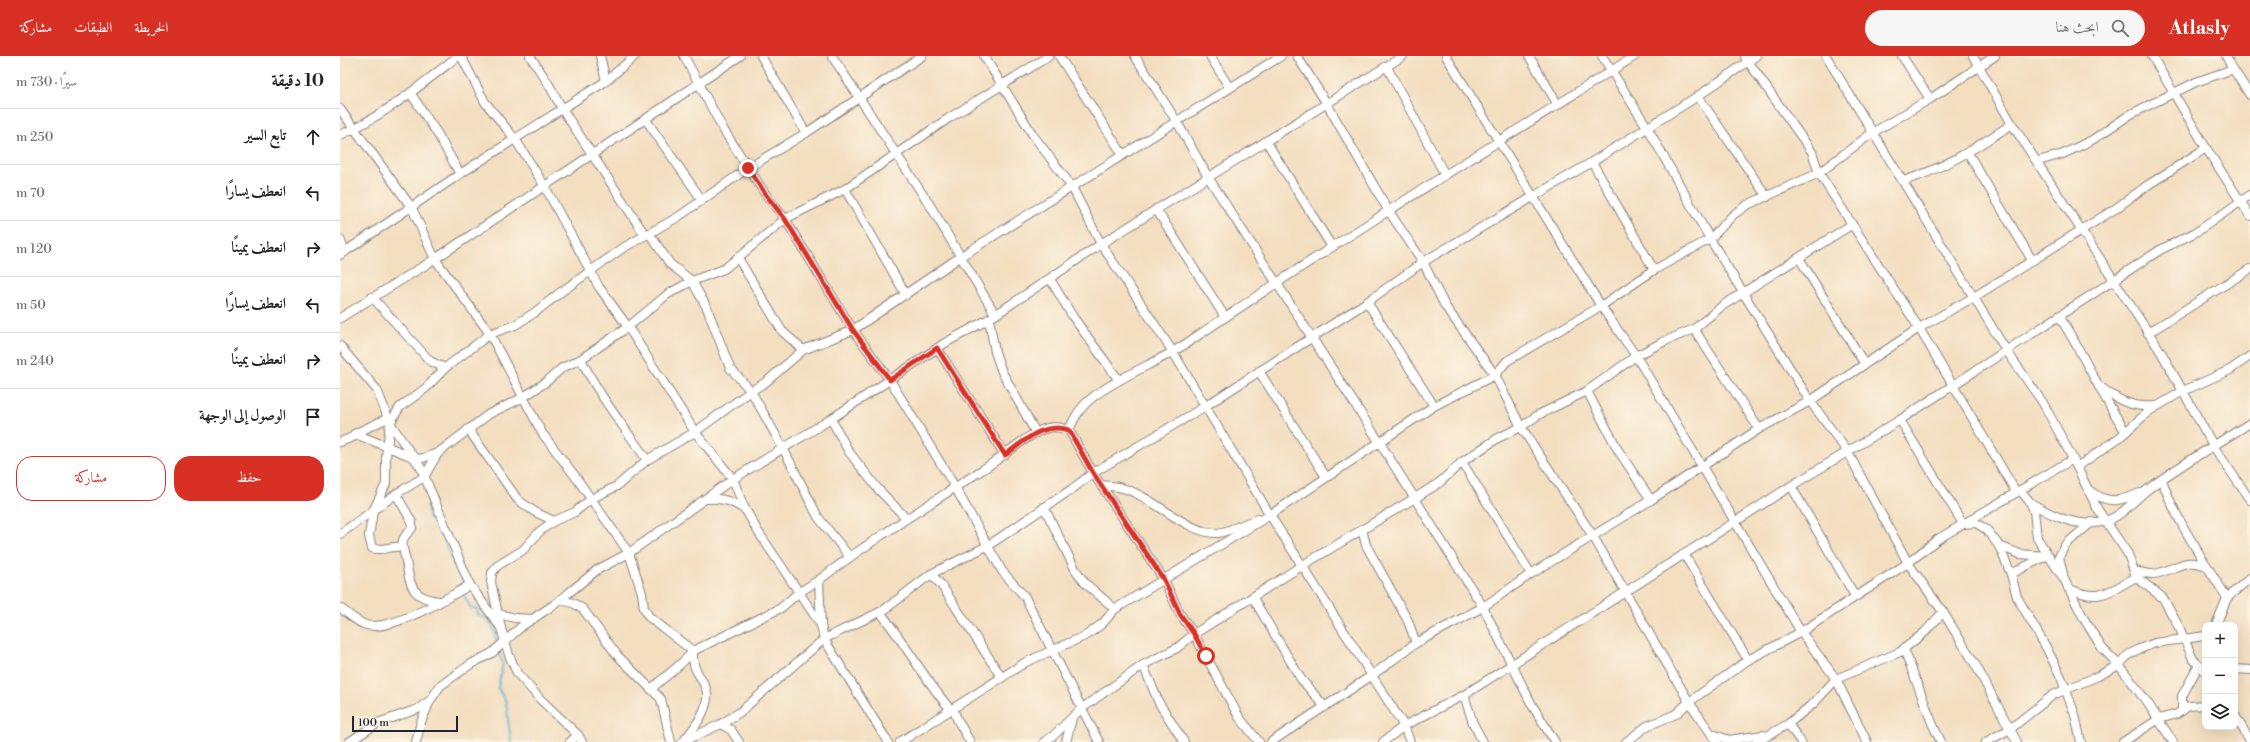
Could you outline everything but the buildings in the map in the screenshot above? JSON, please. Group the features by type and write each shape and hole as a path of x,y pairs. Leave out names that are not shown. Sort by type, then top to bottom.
{"street":[{"path":"340,135 354,129 411,94 460,56 485,102 515,139 544,185 592,272 598,287 628,327 696,432 733,479 747,512 798,593 821,625"},
{"path":"530,56 548,83 562,110 647,234 670,264 692,281 707,308 730,368 750,392 783,448 818,518 849,556"},
{"path":"600,56 606,81"},
{"path":"340,239 343,253 412,208 460,174 606,81 635,56"},
{"path":"684,56 723,129 766,195 785,219 853,330 890,380 955,487 989,545 1002,571 1025,597 1099,742"},
{"path":"340,318 436,259 544,185 646,120 740,56"},
{"path":"761,56 806,133"},
{"path":"832,56 860,98 878,129 896,154 960,257 992,316 995,352 1002,372 1036,433"},
{"path":"984,56 1033,135 1072,187 1101,244 1173,352 1204,407 1270,515 1404,726 1410,742"},
{"path":"349,437 358,435 365,436 420,459 438,453 489,414 522,398 546,382 562,368 581,359 628,327 668,294 692,281 724,269 785,219 845,189 896,154 1049,56"},
{"path":"1059,56 1123,155"},
{"path":"1135,56 1178,122 1208,177 1275,283 1311,336 1484,607 1532,705 1555,742"},
{"path":"1210,56 1229,87"},
{"path":"570,742 580,738 540,699 517,673 501,628 491,582 492,573 497,566 523,550 540,531 554,521 574,512 591,499 617,486 647,460 696,432 766,382 803,350 853,330 960,257 1178,122 1229,87 1281,56"},
{"path":"1297,56 1327,104 1388,210 1423,262 1445,306 1495,376 1521,427 1593,536 1689,702 1717,742"},
{"path":"349,742 378,723 418,709 430,701 446,682 471,664 492,653 533,618 560,600 597,570 629,553 733,479 831,419 937,348 992,316 1156,209 1403,56"},
{"path":"1446,56 1601,306 1636,356 1703,465 1802,632 1836,679 1868,742"},
{"path":"1529,56 1558,105"},
{"path":"1602,56 1647,127 1710,239 1810,401 1847,451 1908,563 1943,612 1975,664 2017,742"},
{"path":"1069,430 1078,411 1091,398 1118,379 1173,352 1275,283 1388,210 1635,56"},
{"path":"683,741 721,724 740,712 824,639 880,612 931,574 989,545 1093,473 1204,407 1311,336 1367,302 1423,262 1592,162 1698,96 1746,58 1756,56"},
{"path":"1826,56 2006,350 2043,403 2087,489 2128,554 2135,574 2163,598 2180,629 2183,639 2193,659 2202,668 2182,696 2182,711"},
{"path":"1902,56 1930,99"},
{"path":"1973,56 2012,124 2038,161 2148,332 2214,447 2249,497"},
{"path":"900,742 1039,655 1087,635 1103,623 1115,609 1270,515 1326,476 1380,443 1434,406 1495,376 1507,361 1601,306 1654,270 1710,239 1733,215 1747,205 1767,198 1819,173 1872,133 1930,99 1995,56"},
{"path":"2152,56 2206,148 2250,216"},
{"path":"2226,56 2250,95"},
{"path":"340,442 389,421 400,407 426,388 445,368 490,334 515,325 534,314 561,292 647,234 665,225 748,168 860,98 917,57"},
{"path":"1746,58 1812,152 1819,173 1850,225 1919,328 2018,491 2031,503 2065,520 2092,522 2106,521 2118,515 2162,480 2250,423"},
{"path":"1386,67 1445,175"},
{"path":"2038,161 2064,154 2092,140 2131,114 2196,82 2233,69"},
{"path":"411,94 437,133 460,174"},
{"path":"1698,96 1767,198"},
{"path":"340,109 412,208 436,259 490,334 514,379 522,398 542,433 575,476 629,553 642,593 644,608 649,617 693,651"},
{"path":"646,120 702,200"},
{"path":"1903,181 1926,174 1968,153 2012,124"},
{"path":"1266,141 1332,247"},
{"path":"1271,742 1371,676 1416,643 1484,607 1531,574 1651,500 1759,429 1810,401 1864,363 1919,328 1974,297 2116,209 2148,184 2206,148"},
{"path":"1968,153 2032,260"},
{"path":"1592,162 1654,270"},
{"path":"845,189 906,295"},
{"path":"1383,742 1404,726 1464,695 1791,486 1900,420 2160,250 2198,231 2250,195"},
{"path":"1156,209 1225,317"},
{"path":"1044,742 1081,709 1143,665 1177,648 1194,634 1303,565 1439,483 1462,462 1498,438 1521,427 1538,415 1587,391 1636,356 1665,341 1694,329 1722,306 1850,225"},
{"path":"738,258 782,330 803,350"},
{"path":"1799,258 1864,363"},
{"path":"2148,332 2250,270"},
{"path":"1050,279 1073,317 1118,379"},
{"path":"372,297 430,361 445,368"},
{"path":"1367,302 1434,406"},
{"path":"2059,316 2126,432"},
{"path":"1694,329 1759,429"},
{"path":"340,346 377,390 389,421 413,457 424,477 470,585 501,628"},
{"path":"937,348 1005,455"},
{"path":"1626,742 1647,726 1676,714 1689,702 1748,660 1802,632 1855,596 1908,563 1938,538 2018,491 2075,463 2126,432 2157,406 2183,391 2230,370 2250,356"},
{"path":"581,359 603,400 647,460"},
{"path":"1258,371 1326,476"},
{"path":"2097,384 2123,403 2142,408 2157,406"},
{"path":"1587,391 1618,450 1651,500"},
{"path":"831,419 848,452 878,489 906,518"},
{"path":"1900,420 1963,524"},
{"path":"389,421 386,484 373,511 369,536 372,548 377,550 395,546 402,547"},
{"path":"651,689 669,672 683,664 693,651 781,608 798,593 819,580 849,556 1005,455 1036,433 1048,428 1059,427 1069,430 1093,473 1164,580 1180,614 1194,634 1239,717 1259,742"},
{"path":"468,429 518,500 535,512 554,521"},
{"path":"340,534 396,494 424,477 438,453"},
{"path":"1462,462 1531,574"},
{"path":"2162,480 2169,499 2195,550 2227,598"},
{"path":"1101,485 1122,488 1168,511 1193,528 1205,532 1218,533 1270,515"},
{"path":"1791,486 1855,596"},
{"path":"2087,489 2102,500 2115,501 2130,498 2148,490"},
{"path":"396,494 412,522 412,528 403,538 402,547 408,580 414,592 427,600 439,601"},
{"path":"706,499 719,498 732,502 747,512"},
{"path":"2031,503 2037,538 2047,556 2064,579"},
{"path":"1044,507 1075,569 1084,583 1115,609"},
{"path":"2092,522 2065,545 2059,557 2064,579 2102,648 2119,665 2159,719 2172,742"},
{"path":"1963,524 1976,523 1987,530 1998,546 2011,574 2017,597 2046,647 2066,690 2075,715 2081,742"},
{"path":"1362,529 1366,545 1408,621 1416,643"},
{"path":"1998,546 2020,554 2047,556"},
{"path":"1684,554 1748,660"},
{"path":"2011,574 2047,556"},
{"path":"2068,588 2082,594 2095,596 2111,591 2135,574 2162,573 2180,563 2196,562 2207,567"},
{"path":"931,574 942,586 1002,678"},
{"path":"2217,622 2227,598 2250,578"},
{"path":"819,580 821,625 824,639 888,742"},
{"path":"340,608 366,625 388,624 404,620 470,585"},
{"path":"1253,598 1301,679 1325,707"},
{"path":"560,600 573,602 583,608 632,673 651,689 660,699 664,710 665,725 671,742"},
{"path":"489,612 515,618 533,618"},
{"path":"880,612 902,642 932,688 952,709 970,742"},
{"path":"1757,742 1788,724 1814,703 1836,679 1904,649 1925,632 1943,612"},
{"path":"1986,742 2010,729 2052,695 2119,665 2128,655 2136,650 2155,643 2202,636"},
{"path":"1904,649 1932,723 1941,742"},
{"path":"683,741 700,718 706,702 706,688 692,664 693,651"},
{"path":"2238,668 2250,662"},
{"path":"1143,665 1159,703 1184,742"},
{"path":"2238,669 2250,670"},
{"path":"1464,695 1473,723 1483,742"},
{"path":"416,742 430,701"},
{"path":"2123,742 2159,719 2182,711 2189,706 2202,705"},
{"path":"1066,742 1072,717"},
{"path":"2238,720 2250,741"},
{"path":"721,724 731,730 739,742"},
{"path":"1788,724 1801,742"},
{"path":"1712,734 1729,740 1774,732"},
{"path":"419,733 423,742"}],"waterway":[{"path":"427,505 429,517 443,533 448,552 462,579 462,586"},
{"path":"463,593 471,608 477,609 478,615 484,617 491,623 497,646"},
{"path":"498,651 503,663 498,688 506,702 511,742"}],"route":[{"path":"748,168 766,195 785,219 818,276 853,330 869,349 890,380 937,348 1005,455 1036,433 1048,428 1059,427 1069,430 1093,473 1164,580 1180,614 1194,634 1206,656"}]}
